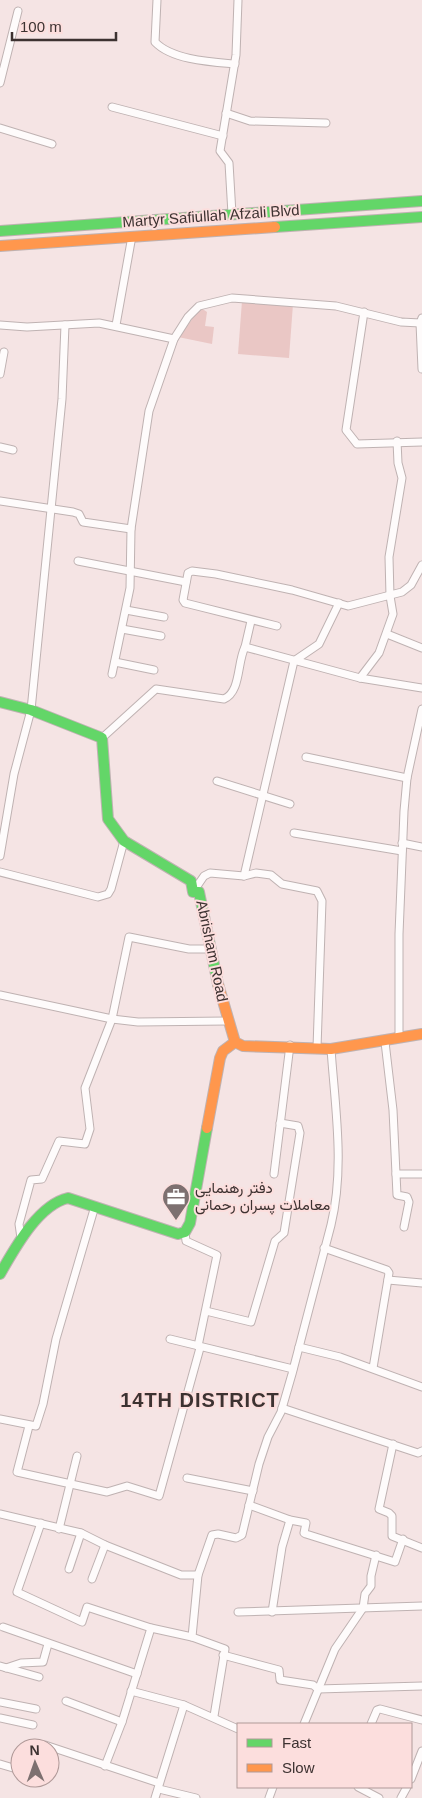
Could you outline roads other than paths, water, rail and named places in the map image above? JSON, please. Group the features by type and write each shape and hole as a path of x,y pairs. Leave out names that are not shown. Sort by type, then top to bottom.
{"main road":[{"name":"Martyr Safiullah Afzali Blvd","path":"0,231 422,201"},
{"name":"Martyr Safiullah Afzali Blvd","path":"0,246 422,217"},
{"path":"178,218 179,233"},
{"path":"0,702 31,710 102,738"},
{"name":"Abrisham Road","path":"102,738 108,819 124,841 191,881 193,892 199,892 210,949 227,1021 234,1042"},
{"path":"0,1274 22,1238 55,1201 68,1198 178,1234 185,1232 190,1223 220,1058 223,1051 234,1042 243,1046 290,1045 331,1048 384,1042 422,1034"}],"street":[{"path":"157,0 155,42 159,46 184,57 209,62 235,64"},
{"path":"232,214 229,163 220,151 235,64 238,0"},
{"path":"0,83 18,11"},
{"path":"112,107 223,136"},
{"path":"226,113 250,121 326,123"},
{"path":"0,128 52,144"},
{"path":"116,325 132,236"},
{"path":"112,674 130,588 131,528 149,411 174,339 199,306 232,298 336,306 400,322 421,320 422,369"},
{"path":"364,312 346,430 357,444 396,441 422,442"},
{"path":"0,325 27,327 98,323 116,325 174,339"},
{"path":"0,856 14,774 31,710 64,383 65,324"},
{"path":"0,374 4,352"},
{"path":"360,678 379,653 394,614 390,596 389,557 402,478 398,464 396,441"},
{"path":"0,447 13,450"},
{"path":"0,501 73,512 78,514 83,522 131,528"},
{"path":"78,561 186,582"},
{"path":"277,626 185,603 183,600 189,572 216,574 292,590 348,606 402,592 411,585 422,565"},
{"path":"244,876 294,661 318,644 339,603"},
{"path":"126,610 164,617"},
{"path":"102,738 156,689 224,700 229,697 234,689 251,620"},
{"path":"122,630 161,636"},
{"path":"387,634 422,648"},
{"path":"245,648 360,678 422,688"},
{"path":"115,662 154,670"},
{"path":"399,1038 402,843 407,778 422,709"},
{"path":"306,757 407,778"},
{"path":"217,781 262,797 290,804"},
{"path":"294,833 402,851"},
{"path":"0,872 98,897 104,896 111,889 124,841"},
{"path":"402,843 422,847"},
{"path":"193,892 204,876 210,873 244,876 256,873 271,874 282,884 317,891 320,894 322,901 317,1048"},
{"path":"22,1238 19,1224 30,1180 42,1179 59,1141 85,1144 90,1129 85,1088 112,1019 129,937 189,949 210,949"},
{"path":"0,995 112,1019 138,1022 227,1021"},
{"path":"384,1042 393,1110 397,1195 407,1197 409,1202 404,1227"},
{"path":"274,1174 290,1045"},
{"path":"192,1637 198,1575 209,1538 218,1534 240,1537 254,1491 262,1455 282,1408 337,1202 339,1154 331,1048"},
{"path":"206,1310 251,1322 275,1241 284,1233 300,1133 298,1126 280,1123"},
{"path":"396,1174 422,1174"},
{"path":"0,1420 36,1426 43,1404 56,1339 95,1206"},
{"path":"29,1426 17,1472 107,1492 127,1486 159,1496 199,1347 217,1255 186,1241 185,1232"},
{"path":"324,1248 387,1270 389,1273 373,1368"},
{"path":"388,1280 422,1283"},
{"path":"170,1339 293,1370"},
{"path":"299,1347 373,1368 422,1386"},
{"path":"282,1408 418,1453 422,1451"},
{"path":"393,1444 379,1510 392,1516 392,1536 422,1548"},
{"path":"59,1529 72,1484 77,1456"},
{"path":"187,1478 254,1491"},
{"path":"249,1505 290,1520 306,1523 304,1533 306,1534 395,1562 403,1540"},
{"path":"0,1515 81,1533 181,1575 198,1575"},
{"path":"272,1612 282,1547 290,1520"},
{"path":"41,1523 17,1592 82,1622 87,1607 224,1648 214,1716"},
{"path":"69,1569 81,1533"},
{"path":"92,1579 106,1545"},
{"path":"304,1723 335,1649 362,1608 365,1594 371,1585 376,1555"},
{"path":"238,1612 422,1606"},
{"path":"3,1627 137,1674"},
{"path":"105,1766 122,1722 152,1628"},
{"path":"3,1667 21,1663 43,1662 48,1644"},
{"path":"223,1654 279,1670 280,1679 313,1685 318,1689 422,1686"},
{"path":"3,1667 39,1677"},
{"path":"131,1691 184,1705 214,1716 237,1728"},
{"path":"66,1701 122,1722"},
{"path":"0,1702 36,1709"},
{"path":"156,1798 184,1705"},
{"path":"371,1723 377,1710 380,1709 422,1720"},
{"path":"0,1718 33,1725"},
{"path":"60,1750 196,1798"},
{"path":"412,1777 420,1764 422,1751"},
{"path":"360,1788 379,1798"}],"place":[{"name":"دفتر رهنمایی معاملات پسران رحمانی","path":"176,1221"}],"district":[{"name":"14TH DISTRICT","path":"200,1400"}]}
